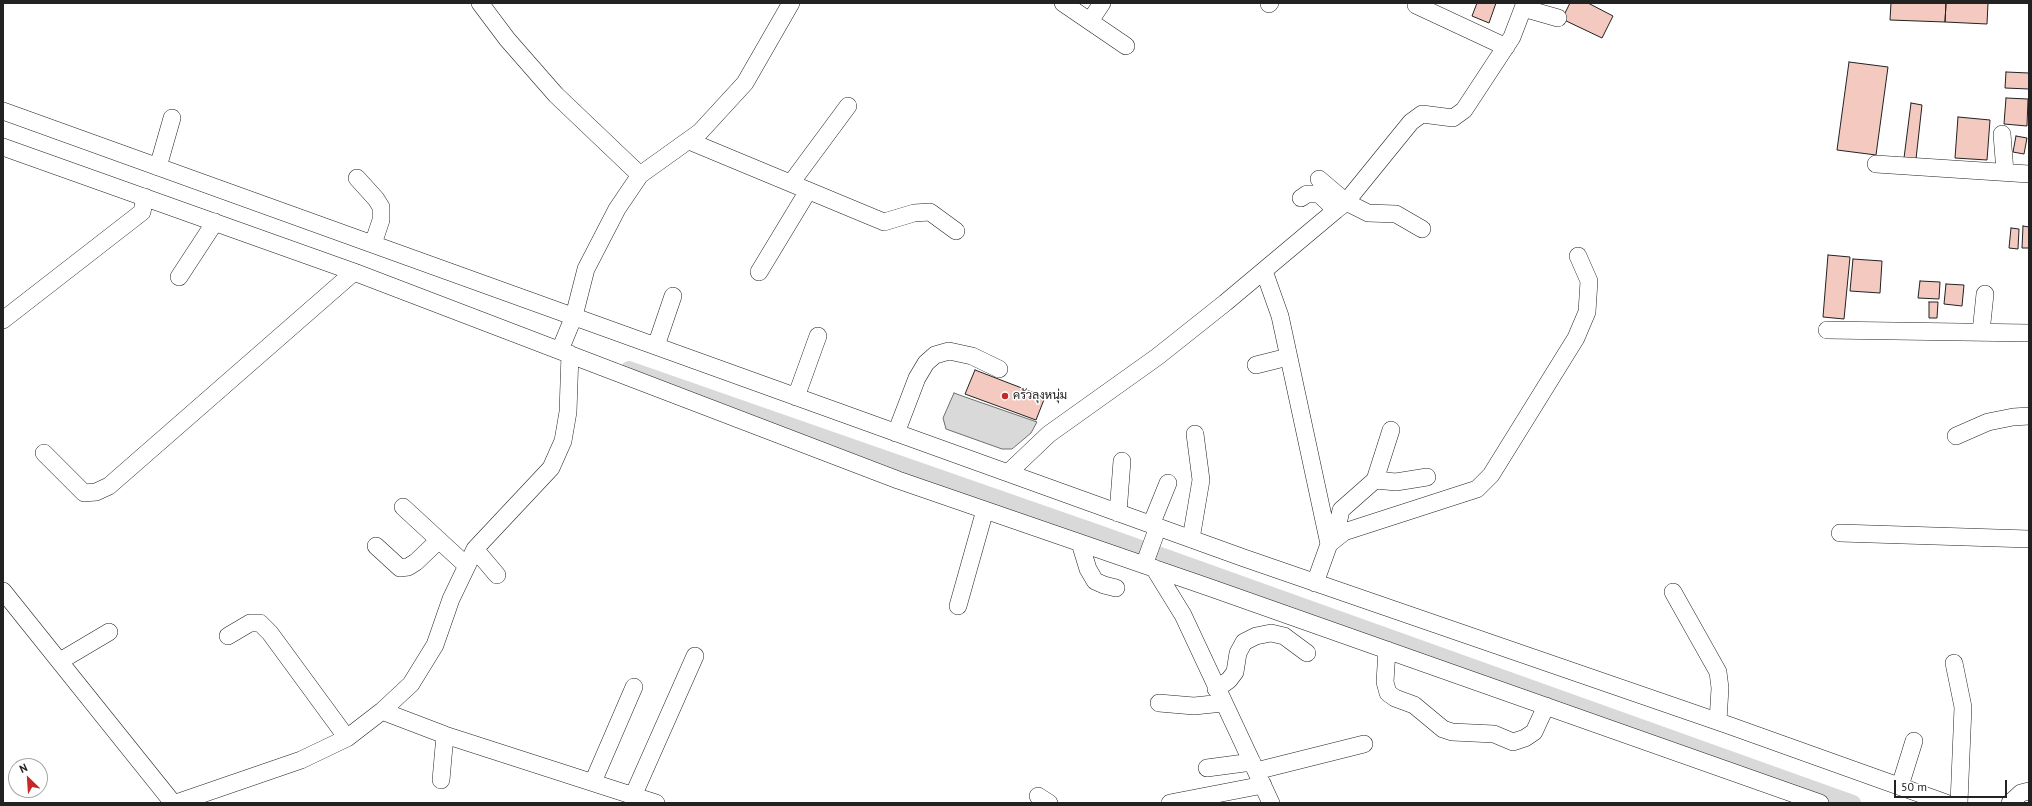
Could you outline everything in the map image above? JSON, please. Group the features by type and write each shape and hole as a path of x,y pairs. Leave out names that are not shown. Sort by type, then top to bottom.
{"street":[{"path":"480,3 507,39 556,95 640,175"},
{"path":"3,591 175,803 301,760 347,738 382,711 411,684 435,645 451,599 475,549 551,468 563,441 568,412 564,350 586,269 617,209 640,175 700,132 745,83 791,3"},
{"path":"1064,3 1126,46"},
{"path":"1090,22 1102,3"},
{"path":"1416,5 1506,47"},
{"path":"1008,473 1049,434 1156,357 1264,271 1341,206 1411,122 1422,114 1453,118 1464,110 1506,47 1524,5 1558,18"},
{"path":"790,183 848,106"},
{"path":"3,111 373,244 572,320 656,346 896,432 1118,513 1154,529 1191,539 1718,721 1946,803"},
{"path":"158,167 172,118"},
{"path":"2002,134 2005,172"},
{"path":"689,141 884,222 914,213 930,212 956,231"},
{"path":"3,147 354,272 564,350 891,477 1080,543 1148,563 1387,650 1820,803"},
{"path":"1876,164 2029,174"},
{"path":"357,178 376,199 381,207 381,220 373,244"},
{"path":"1319,179 1341,206"},
{"path":"760,272 808,191"},
{"path":"1301,198 1307,194 1319,194 1341,206 1368,213 1396,214 1422,229"},
{"path":"3,320 142,212 145,198"},
{"path":"179,277 215,222"},
{"path":"1332,541 1352,528 1477,489 1491,475 1576,338 1587,312 1589,281 1578,256"},
{"path":"1264,271 1280,316 1288,357 1332,541"},
{"path":"44,454 84,493 96,492 109,486 354,272"},
{"path":"1982,332 1985,294"},
{"path":"656,346 673,296"},
{"path":"1827,330 2029,333"},
{"path":"796,397 818,336"},
{"path":"896,432 917,378 926,363 935,355 949,351 972,356 999,369"},
{"path":"1256,365 1288,357"},
{"path":"1956,436 1988,422 2013,417 2029,416"},
{"path":"1315,583 1332,541 1341,510 1375,480 1391,430"},
{"path":"1191,539 1202,480 1194,434"},
{"path":"1118,513 1122,461"},
{"path":"1375,480 1396,482 1427,477"},
{"path":"1168,483 1154,529 1148,563 1183,616 1271,803"},
{"path":"403,507 467,566"},
{"path":"958,606 985,510"},
{"path":"1840,533 2029,539"},
{"path":"376,546 400,568 408,567 416,562 439,540"},
{"path":"1080,543 1088,569 1095,581 1104,586 1116,588"},
{"path":"475,549 497,575"},
{"path":"1673,592 1718,672 1720,688 1718,721"},
{"path":"228,636 250,623 260,623 270,633 347,738"},
{"path":"60,661 109,632"},
{"path":"1159,703 1194,706 1220,696 1235,672 1238,653 1244,642 1256,636 1271,634 1284,636 1307,653"},
{"path":"1387,650 1385,682 1388,693 1394,698 1414,705 1443,729 1452,732 1494,734 1514,742 1525,738 1534,732 1546,706"},
{"path":"633,796 695,656"},
{"path":"1954,663 1963,707 1959,803"},
{"path":"593,782 634,687"},
{"path":"382,711 445,735 656,803"},
{"path":"441,780 445,735"},
{"path":"1900,786 1914,741"},
{"path":"1170,803 1257,772 1364,744"},
{"path":"1207,768 1257,772"},
{"path":"2010,803 2021,793 2029,791"}],"shaded area":[{"path":"954,393 1037,422 1031,433 1012,449 1002,449 946,429 943,418"}],"building":[{"path":"1477,3 1496,3 1489,23 1472,16"},
{"path":"1570,3 1588,3 1613,16 1602,38 1562,19"},
{"path":"1891,3 1946,3 1945,22 1890,20"},
{"path":"1946,3 1988,3 1987,24 1945,22"},
{"path":"1849,62 1888,67 1876,155 1837,150"},
{"path":"2006,72 2029,73 2029,89 2005,88"},
{"path":"2006,98 2028,99 2027,126 2004,124"},
{"path":"1911,103 1922,105 1916,159 1904,158"},
{"path":"1958,117 1990,120 1987,160 1955,158"},
{"path":"2016,136 2027,138 2024,154 2013,152"},
{"path":"2023,226 2029,227 2029,248 2022,248"},
{"path":"2011,228 2019,229 2018,249 2009,248"},
{"path":"1828,255 1850,257 1844,319 1823,317"},
{"path":"1853,259 1882,261 1880,293 1850,291"},
{"path":"1920,281 1940,282 1939,299 1918,298"},
{"path":"1946,284 1964,285 1962,306 1944,304"},
{"path":"1929,302 1938,302 1937,318 1929,318"},
{"name":"ครัวลุงหนุ่ม","path":"975,370 1045,397 1036,420 965,394"}],"waterway":[{"path":"629,369 1099,533 1853,803"}],"place":[{"name":"ครัวลุงหนุ่ม","path":"1005,396"}]}
